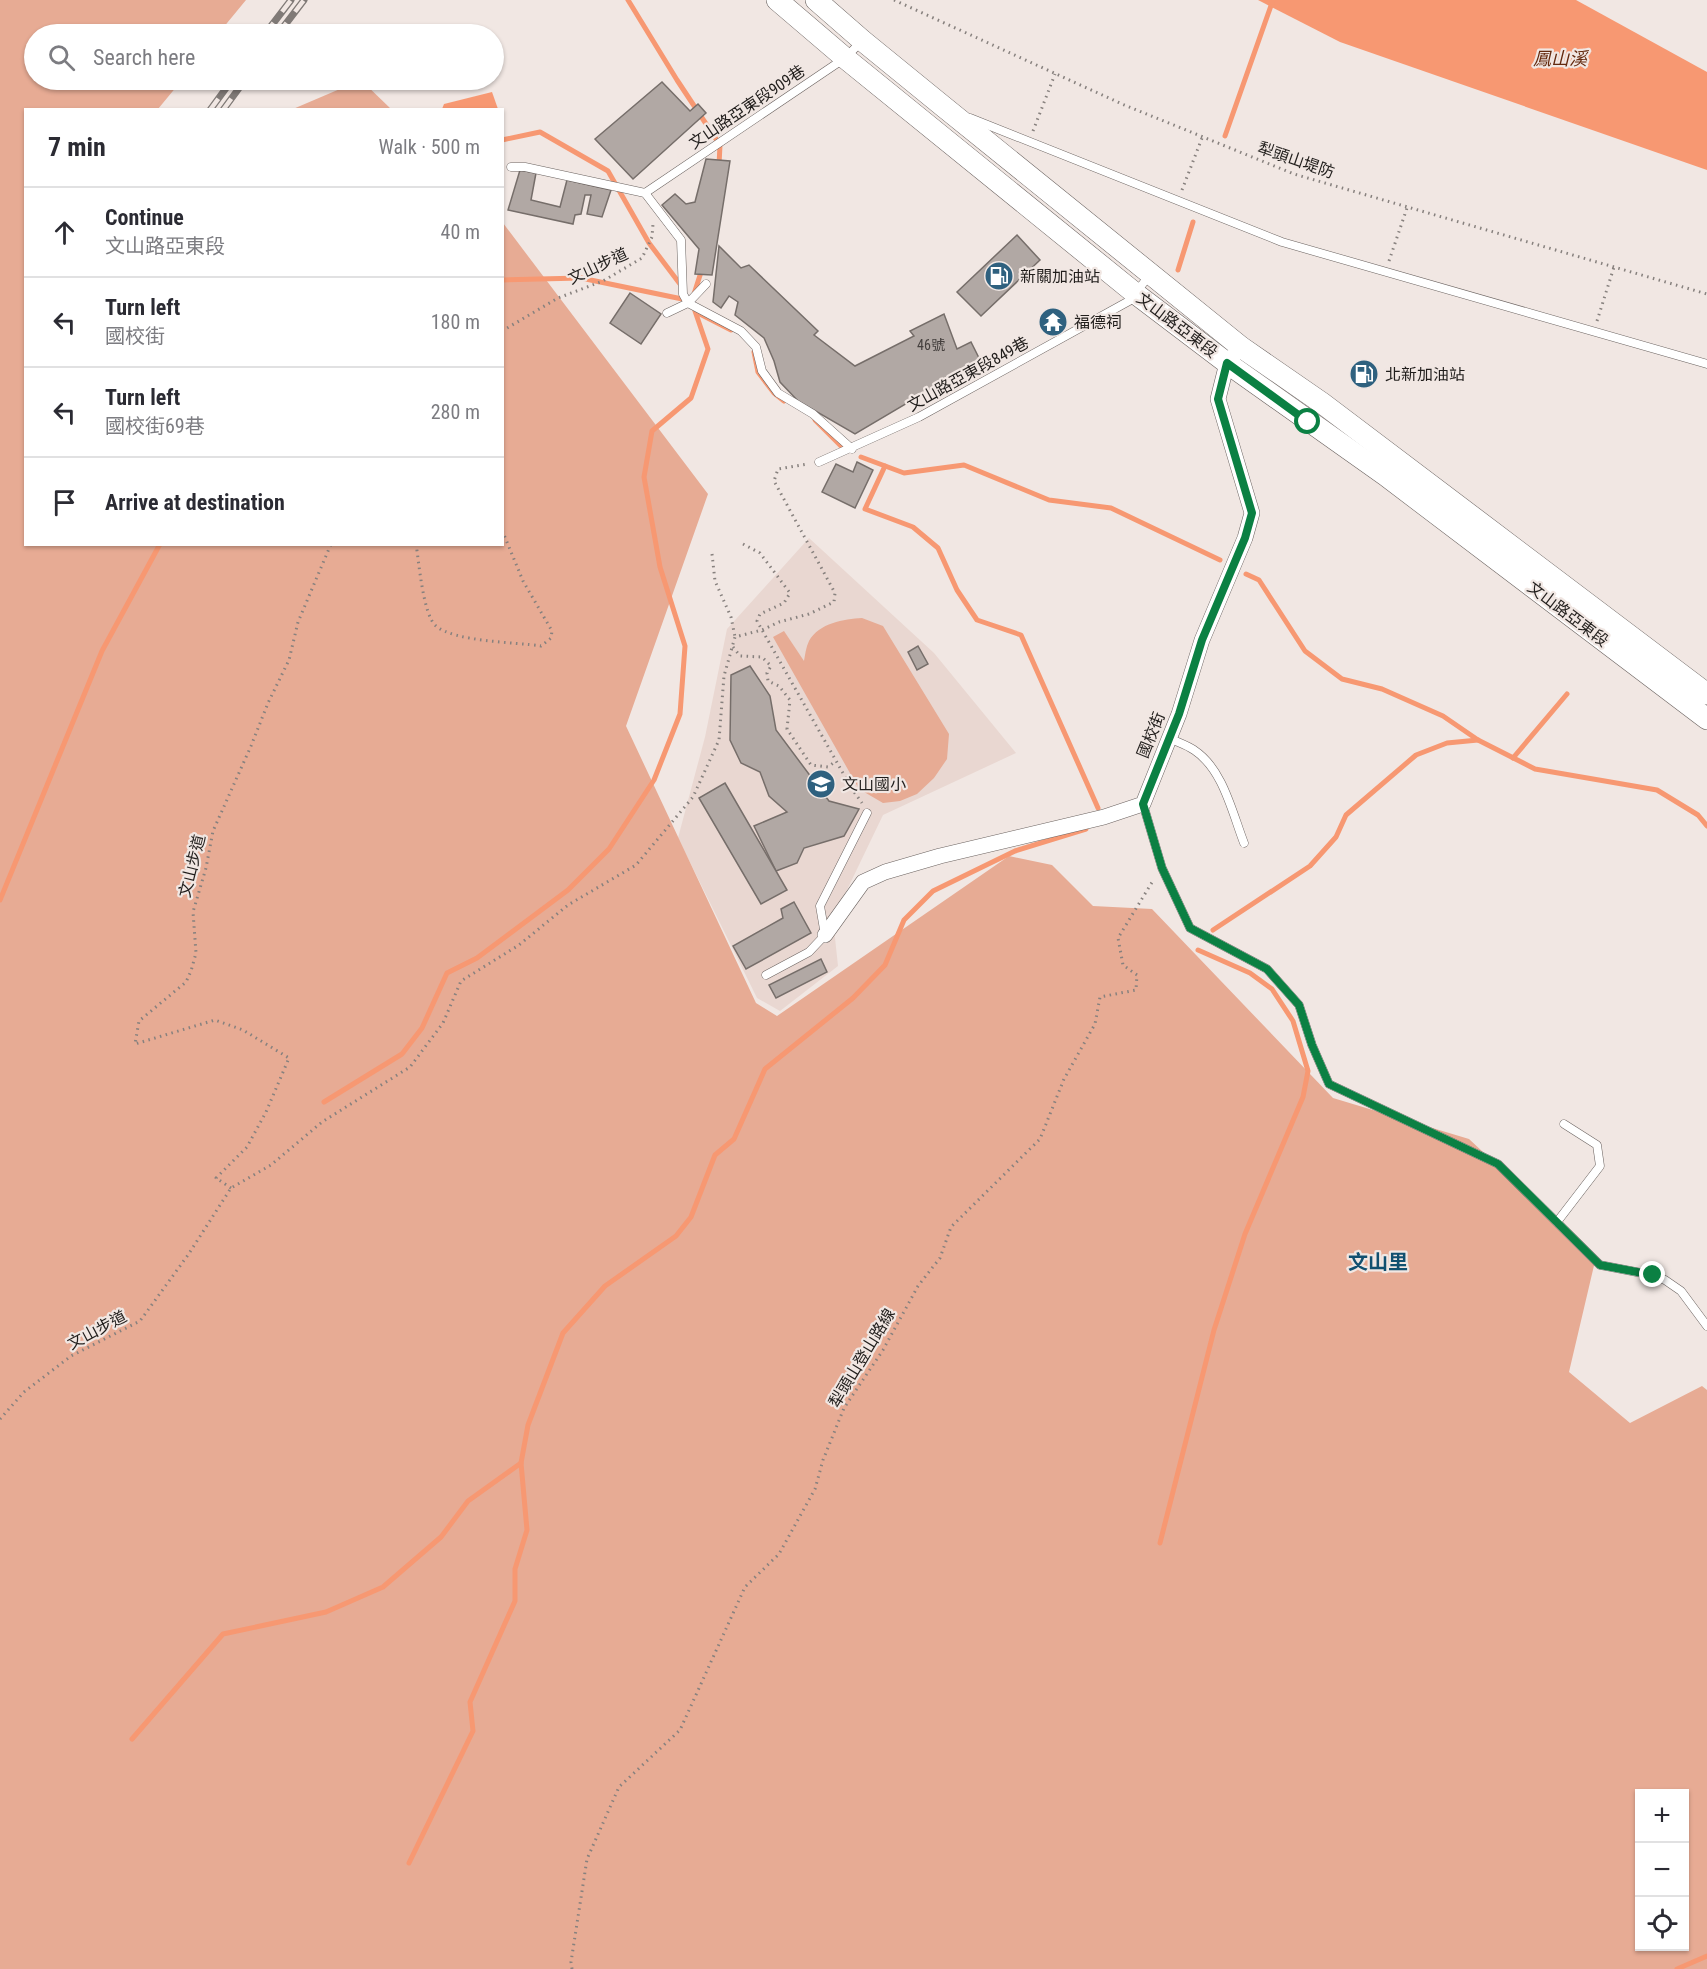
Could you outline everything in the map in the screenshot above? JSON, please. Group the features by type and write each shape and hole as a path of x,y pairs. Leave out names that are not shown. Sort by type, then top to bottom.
{"main road":[{"name":"文山路亞東段","path":"777,0 1136,294 1227,363 1308,422 1376,457 1707,694"},
{"name":"文山路亞東段","path":"816,0 862,41 1241,347 1322,403 1376,457 1707,719"}],"street":[{"name":"國校街","path":"1143,804 1169,738 1202,640 1245,538 1252,513 1218,399 1227,363 1241,347"},
{"path":"1308,422 1322,403"},
{"path":"825,935 863,882 885,872 940,856 1104,817 1143,804"}],"lane":[{"name":"文山路亞東段909巷","path":"645,193 845,58 862,41"},
{"path":"944,107 1282,242 1707,364"},
{"path":"511,167 545,170 645,193 681,240 683,294 688,303 741,331 756,346 762,371 778,393 813,414 852,449"},
{"name":"文山路亞東段849巷","path":"819,462 919,417 1129,300 1150,274"},
{"path":"668,313 688,303 706,284"},
{"path":"1169,738 1194,750 1213,770 1219,779 1244,843"},
{"path":"1143,804 1162,868 1190,928 1267,969 1299,1005 1312,1045 1329,1084 1498,1164 1600,1265 1653,1275 1665,1280 1681,1291 1707,1326"},
{"path":"766,975 809,952 825,935 820,906 867,813"},
{"path":"1557,1222 1600,1166 1597,1145 1564,1124"}],"path":[{"name":"犁頭山堤防","path":"894,0 1122,104 1294,174 1707,294"},
{"path":"1030,141 1055,74"},
{"path":"1178,200 1202,137"},
{"name":"文山步道","path":"504,330 558,298 603,281 642,258 652,237 654,225 644,210 642,201 645,193"},
{"path":"1386,271 1407,207"},
{"path":"1593,331 1614,267"},
{"path":"712,554 715,581 731,617 735,638 809,614 834,602 835,592 774,481 778,469 819,462"},
{"path":"416,546 421,583 429,615 435,626 450,633 488,642 541,646 551,638 552,631 523,581 504,535"},
{"path":"743,544 760,553 790,593 784,603 760,614 757,621 867,813"},
{"name":"文山步道","path":"231,1188 216,1178 247,1147 266,1113 289,1058 243,1030 215,1020 135,1044 139,1021 186,981 191,971 196,953 193,912 206,868 213,831 289,660 298,622 330,546"},
{"name":"文山步道","path":"0,1419 24,1392 71,1356 140,1321 188,1255 231,1188 271,1165 322,1122 410,1067 443,1023 461,981 519,945 568,905 636,865 693,797 719,740 724,676 735,638"},
{"path":"733,646 740,656 762,657 771,666"},
{"path":"780,662 771,666 767,672 768,681 779,686 790,700 787,729 812,765 828,767 836,761"},
{"name":"犁頭山登山路線","path":"572,1969 570,1962 587,1859 619,1787 680,1730 745,1587 779,1554 815,1489 823,1460 844,1408 883,1350 918,1286 940,1258 951,1227 1040,1139 1064,1079 1095,1024 1100,997 1136,990 1137,975 1123,965 1118,938 1162,868"}],"shaded area":[{"path":"0,0 246,0 226,24 24,24 24,90 174,90 159,108 24,108 24,546 504,546 504,224 708,494 626,726 756,1003 777,1016 1009,856 1052,865 1093,906 1152,909 1333,1098 1469,1139 1596,1257 1569,1372 1630,1423 1702,1386 1707,1390 1707,1969 0,1969"},
{"path":"338,90 371,90 390,108 295,108"},
{"name":"文山國小","path":"809,538 934,653 1016,753 883,815 833,919 838,966 780,1011 757,998 678,838 705,737 727,629"},
{"path":"862,618 883,626 949,734 947,759 934,778 917,794 900,801 883,803 859,789 773,637 784,631 804,661 809,641 819,630 840,621"}],"water":[{"name":"鳳山溪","path":"1258,0 1576,0 1707,72 1707,170 1340,42"},
{"path":"492,92 498,108 442,108 444,104"}],"building":[{"path":"662,82 690,111 698,104 706,113 633,179 595,139"},
{"path":"706,159 730,161 712,275 695,274 699,249 662,205 675,194 686,204 695,202"},
{"path":"520,170 536,173 531,200 560,207 567,180 611,190 602,217 587,214 591,195 585,195 581,214 575,215 573,224 508,210"},
{"name":"新關加油站","path":"1017,235 1040,260 981,316 957,292"},
{"path":"719,246 741,268 749,265 818,331 814,335 855,366 914,336 910,331 944,314 957,349 971,342 980,360 855,434 798,401 780,382 764,338 735,315 738,302 729,296 721,308 713,302"},
{"path":"630,293 661,314 641,344 610,323"},
{"name":"福德祠","path":"1061,313 1065,322 1046,332 1041,323"},
{"path":"857,462 873,470 855,508 822,492 836,464 853,472"},
{"path":"918,646 928,664 917,670 908,652"},
{"path":"750,666 770,696 776,730 829,801 859,809 844,836 804,848 797,863 776,871 754,826 787,812 769,796 760,772 741,763 730,740 731,675"},
{"path":"725,783 787,890 761,904 699,798"},
{"path":"794,902 811,933 746,969 733,946 783,918 781,909"},
{"path":"821,959 827,972 776,998 769,985"}],"waterway":[{"path":"628,0 720,145 719,165"},
{"path":"1225,136 1273,0"},
{"path":"504,140 540,132 608,171 649,243 683,288"},
{"path":"1178,270 1193,222"},
{"path":"694,294 702,269"},
{"path":"504,280 581,278 687,300"},
{"path":"324,1102 402,1054 422,1028 447,973 477,958 568,890 609,849 654,780 680,714 685,646 660,567 644,477 652,431 691,398 708,349 695,311"},
{"path":"696,312 731,330"},
{"path":"754,352 758,372 774,393 784,401"},
{"path":"815,420 841,446"},
{"path":"861,457 904,473 964,465 1049,500 1111,508 1220,560"},
{"path":"885,466 865,509 913,527 938,548 957,590 977,620 1021,635 1098,808"},
{"path":"0,900 102,651 159,546"},
{"path":"1246,574 1259,580 1305,651 1342,679 1382,689 1443,716 1478,740 1535,769 1657,790 1698,815 1707,826"},
{"path":"1513,758 1567,694"},
{"path":"1213,930 1310,866 1336,837 1346,815 1416,755 1447,743 1478,740"},
{"path":"409,1863 473,1731 470,1702 515,1601 515,1569 527,1530 521,1463 528,1425 563,1333 605,1286 676,1236 691,1217 715,1155 734,1139 765,1069 853,998 885,965 904,920 933,891 1015,851 1086,829"},
{"path":"1160,1543 1214,1330 1245,1234 1303,1097 1308,1071 1293,1021 1272,989 1250,973 1198,950"},
{"path":"132,1739 223,1634 326,1612 383,1587 441,1537 468,1501 521,1463"},
{"path":"1677,1969 1707,1956"}],"railway":[{"path":"273,24 291,0"},
{"path":"286,24 304,0"},
{"path":"211,108 225,90"},
{"path":"224,108 238,90"}],"place":[{"name":"新關加油站","path":"999,276"},
{"name":"福德祠","path":"1053,322"},
{"name":"北新加油站","path":"1364,374"},
{"name":"文山國小","path":"821,784"}],"district":[{"name":"文山里","path":"1378,1262"}],"route":[{"path":"1308,422 1227,363 1218,399 1252,513 1245,538 1202,640 1179,714 1143,804 1162,868 1190,928 1267,969 1299,1005 1312,1045 1329,1084 1498,1164 1600,1265 1653,1275"}]}
